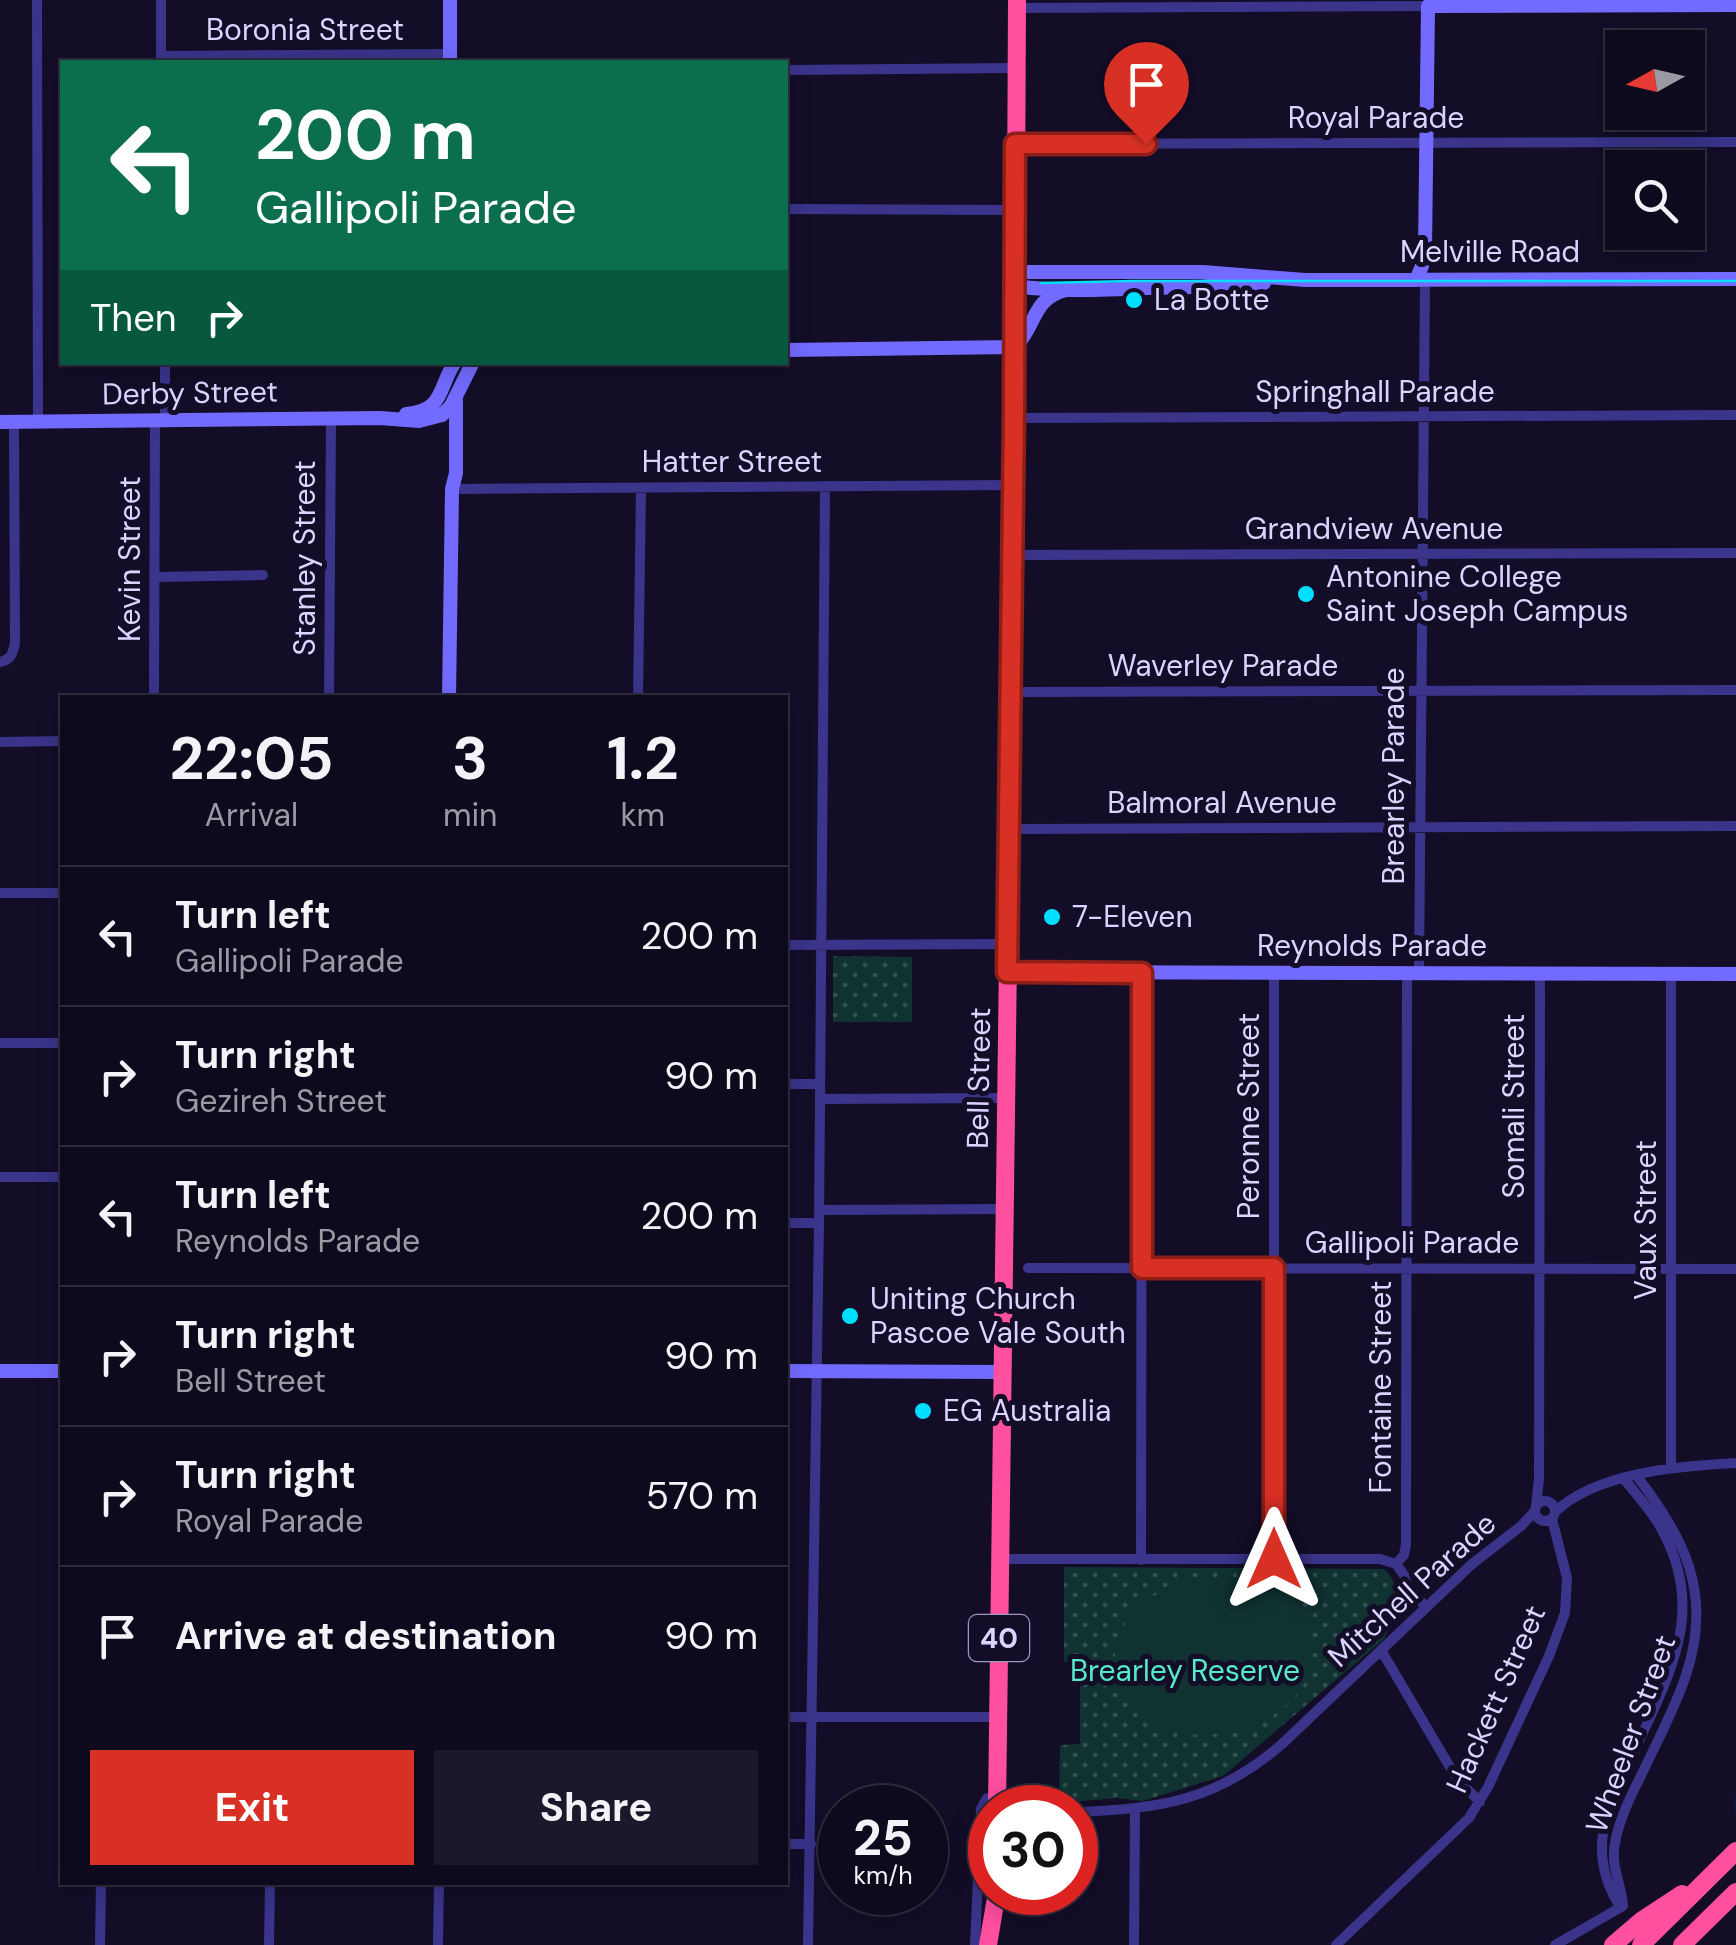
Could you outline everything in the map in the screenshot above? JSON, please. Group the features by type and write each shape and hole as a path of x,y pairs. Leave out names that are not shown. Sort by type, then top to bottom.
{"highway":[{"name":"Bell Street","path":"998,1785 1016,2"},
{"path":"1640,1945 1736,1851"},
{"path":"1614,1945 1640,1922 1716,1872"},
{"path":"1682,1945 1736,1892"},
{"path":"988,1945 993,1915"},
{"path":"999,1915 1001,1945"}],"street":[{"path":"37,0 38,422"},
{"path":"161,0 162,59"},
{"path":"450,0 450,58"},
{"path":"1016,2 1736,5"},
{"name":"Brearley Parade","path":"1413,974 1420,828 1425,280 1422,266 1428,6"},
{"name":"Boronia Street","path":"162,59 450,58"},
{"path":"788,70 1016,68"},
{"name":"Royal Parade","path":"1015,144 1736,142"},
{"path":"788,210 1015,210"},
{"name":"Melville Road","path":"1015,279 1215,272 1304,280"},
{"name":"Melville Road","path":"1015,279 1066,290 1202,288 1304,280 1736,279"},
{"path":"788,350 1015,348 1041,303 1066,290"},
{"name":"Kevin Street","path":"154,695 164,365"},
{"path":"452,489 456,473 450,392 460,366"},
{"path":"449,695 452,489 449,435 439,401 450,392"},
{"name":"Derby Street","path":"380,418 423,412 450,392"},
{"name":"Derby Street","path":"7,422 380,418 419,421 442,415"},
{"name":"Springhall Parade","path":"1014,418 1736,416"},
{"name":"Stanley Street","path":"329,695 331,419"},
{"path":"4,660 14,652 16,643 7,422"},
{"name":"Hatter Street","path":"452,489 1013,485"},
{"path":"808,1945 825,486"},
{"path":"638,695 641,488"},
{"name":"Grandview Avenue","path":"1012,555 1736,553"},
{"path":"155,577 262,575"},
{"name":"Waverley Parade","path":"1010,692 1736,690"},
{"path":"0,742 60,741"},
{"name":"Balmoral Avenue","path":"1009,829 1736,826"},
{"path":"0,893 60,893"},
{"path":"788,944 1008,944"},
{"name":"Reynolds Parade","path":"1007,972 1736,974"},
{"path":"1141,1560 1142,973"},
{"name":"Peronne Street","path":"1274,973 1274,1559"},
{"name":"Fontaine Street","path":"1396,1564 1404,1555 1406,1544 1406,1268 1413,974"},
{"name":"Somali Street","path":"1540,974 1539,1479 1545,1512"},
{"name":"Vaux Street","path":"1671,974 1671,1467"},
{"path":"0,1043 60,1043"},
{"path":"788,1084 820,1084"},
{"path":"820,1099 1006,1098"},
{"path":"0,1177 60,1177"},
{"path":"818,1210 1004,1209"},
{"path":"788,1224 818,1224"},
{"name":"Gallipoli Parade","path":"1028,1268 1736,1268"},
{"path":"0,1371 60,1371"},
{"path":"788,1371 1002,1372"},
{"name":"Mitchell Parade","path":"1098,1811 1136,1809 1194,1797 1252,1768 1488,1550 1545,1512 1584,1492 1630,1477 1671,1467 1736,1462"},
{"name":"Wheeler Street","path":"1555,1945 1621,1907 1602,1862 1603,1826 1674,1663 1683,1608 1680,1578 1664,1534 1630,1477"},
{"name":"Hackett Street","path":"1336,1945 1480,1802 1562,1625 1567,1578 1562,1552 1545,1512"},
{"path":"1000,1559 1380,1559 1396,1564 1408,1588 1426,1607"},
{"path":"1381,1650 1457,1778 1480,1802"},
{"path":"788,1716 998,1717"},
{"path":"1134,1945 1136,1809"},
{"path":"788,1844 811,1844"},
{"path":"100,1885 100,1945"},
{"path":"269,1945 270,1885"},
{"path":"438,1945 439,1885"},
{"name":"Bell Street","path":"976,1945 977,1915"}],"green space":[{"path":"833,956 912,957 912,1022 833,1022"},
{"name":"Brearley Reserve","path":"1064,1567 1384,1569 1400,1599 1400,1618 1391,1624 1384,1639 1223,1776 1143,1801 1098,1800 1098,1785 1059,1785 1060,1745 1080,1744 1080,1662 1064,1662"},
{"path":"1231,1577 1271,1588 1300,1612 1313,1647 1311,1666 1302,1687 1292,1700 1266,1719 1235,1730 1187,1734 1151,1724 1126,1700 1115,1668 1119,1635 1127,1620 1149,1599 1171,1588"}],"waterway":[{"path":"1736,1797 1736,1812"}],"tram line":[{"path":"1041,283 1736,281"}],"place":[{"name":"La Botte","path":"1134,300"},
{"name":"Antonine College Saint Joseph Campus","path":"1306,594"},
{"name":"7-Eleven","path":"1052,917"},
{"name":"Uniting Church Pascoe Vale South","path":"850,1316"},
{"name":"EG Australia","path":"923,1411"}],"route":[{"path":"1146,144 1015,144 1007,972 1142,973 1142,1268 1274,1268 1274,1559"}]}
